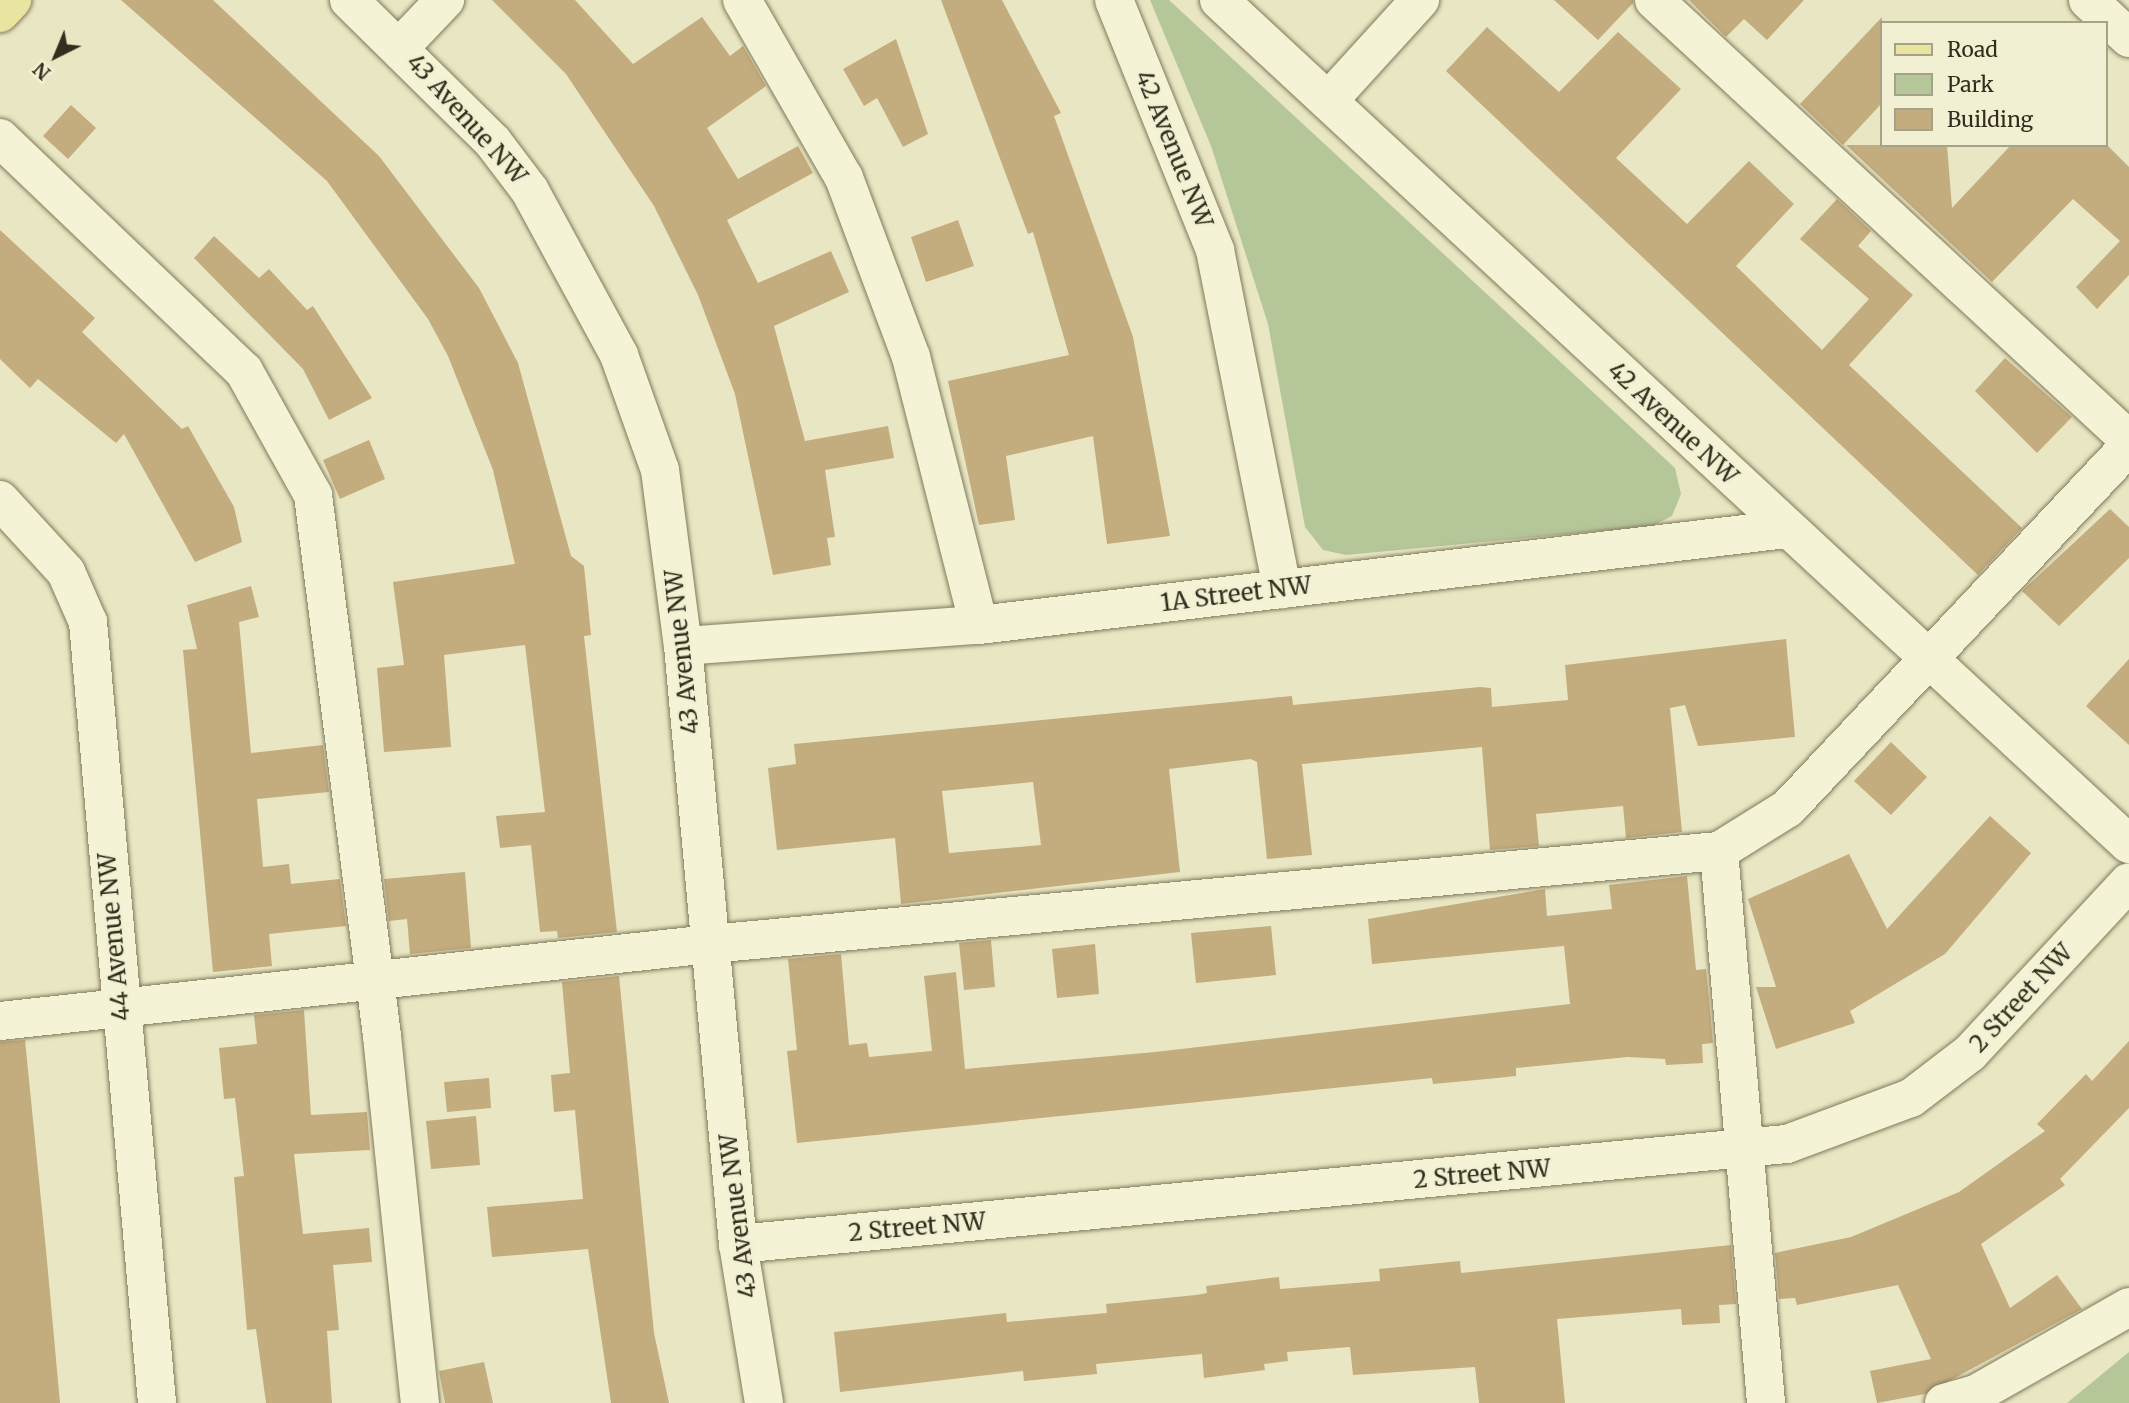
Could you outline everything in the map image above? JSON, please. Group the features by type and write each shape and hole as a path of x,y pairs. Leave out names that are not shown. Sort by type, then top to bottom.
{"main road":[{"path":"0,13 12,0"}],"street":[{"name":"43 Avenue NW","path":"349,0 401,46 493,142 530,191 593,300 660,470 683,646 738,1244 764,1403"},
{"path":"401,46 445,0"},
{"path":"742,0 844,178 911,357 979,625"},
{"name":"42 Avenue NW","path":"1114,0 1215,250 1282,589"},
{"name":"42 Avenue NW","path":"1219,0 2129,844"},
{"path":"1328,102 1420,0"},
{"path":"0,1021 710,944 1720,851 1788,808 1931,662 2129,443 1654,0"},
{"path":"2088,0 2129,38"},
{"path":"0,138 244,371 313,495 375,980 420,1403"},
{"name":"44 Avenue NW","path":"0,500 66,572 88,622 157,1403"},
{"name":"1A Street NW","path":"683,646 979,625 1787,529"},
{"path":"1720,851 1747,1149 1766,1403"},
{"name":"2 Street NW","path":"738,1244 1747,1149 1851,1124 1911,1098 1970,1054 2129,882"},
{"path":"1944,1403 1976,1394 2129,1307"}],"green space":[{"path":"1150,0 1169,0 1675,468 1681,494 1672,516 1652,526 1346,555 1323,550 1305,527 1268,324 1211,146"},
{"path":"2129,1352 2129,1403 2067,1403"}],"building":[{"path":"121,0 213,0 379,156 479,288 518,363 571,556 584,566 591,635 584,636 617,932 558,938 557,931 540,932 531,845 500,848 496,816 545,812 525,645 444,655 451,747 384,752 377,668 404,665 393,582 515,564 493,470 448,356 428,319 327,181"},
{"path":"492,0 575,0 633,64 702,17 730,56 743,46 766,86 707,128 738,179 798,146 813,173 727,220 758,283 831,251 849,292 774,326 805,441 888,426 894,458 825,470 835,537 827,538 831,565 773,575 735,394 698,295 654,206 566,74"},
{"path":"941,0 1002,0 1061,113 1054,116 1133,337 1170,536 1107,544 1093,436 1006,456 1015,520 979,525 948,381 1069,355 1033,232 1028,234"},
{"path":"1554,0 1633,0 1633,3 1598,40"},
{"path":"1689,0 1804,0 1767,40 1744,19 1726,37"},
{"path":"1882,17 1881,104 1843,145 1800,104"},
{"path":"1487,27 1559,92 1618,32 1681,89 1616,158 1687,224 1749,161 1794,204 1736,266 1822,350 1869,299 1800,239 1837,199 1871,231 1858,246 1913,295 1849,365 2022,528 1978,575 1446,71"},
{"path":"896,39 928,134 903,147 877,98 864,106 843,69"},
{"path":"71,105 96,128 68,159 43,136"},
{"path":"1846,145 1947,147 1952,208 2009,147 2108,146 2129,167 2129,275 2097,309 2076,287 2120,241 2073,199 1992,282"},
{"path":"958,220 974,266 926,282 911,237"},
{"path":"0,230 95,318 82,332 182,429 188,426 234,507 242,542 195,562 124,434 116,443 38,379 30,388 0,359"},
{"path":"214,236 259,278 269,269 307,310 313,306 372,398 329,420 303,369 194,258"},
{"path":"2005,358 2072,417 2037,453 1975,391"},
{"path":"369,440 385,479 340,499 323,460"},
{"path":"2110,509 2129,527 2129,558 2059,626 2022,591"},
{"path":"251,586 259,617 239,622 251,753 323,745 329,792 257,799 263,867 289,864 291,884 340,879 346,926 269,934 272,966 213,972 183,650 197,649 187,605"},
{"path":"1786,639 1795,737 1698,746 1685,705 1670,708 1682,832 1626,838 1623,806 1536,814 1539,846 1490,850 1482,747 1302,764 1312,855 1267,859 1257,762 1251,759 1169,769 1180,872 901,904 895,838 777,850 768,768 796,764 794,744 1292,696 1293,705 1480,687 1491,688 1492,707 1568,700 1565,665","holes":["1033,782 1041,845 949,853 942,791"]},
{"path":"2129,659 2129,745 2086,706"},
{"path":"1891,742 1927,777 1891,815 1854,781"},
{"path":"1990,816 2031,853 1945,954 1850,1011 1855,1023 1776,1049 1756,987 1776,987 1748,899 1849,854 1887,929"},
{"path":"465,872 471,948 410,954 407,919 389,921 384,879"},
{"path":"1687,876 1696,970 1706,969 1713,1043 1702,1044 1703,1063 1666,1065 1665,1059 1628,1057 1516,1068 1516,1076 1497,1078 1433,1084 1432,1078 797,1143 787,1051 797,1050 788,959 841,954 849,1045 867,1043 869,1057 932,1051 924,976 956,972 965,1069 1155,1052 1570,1004 1564,946 1372,964 1368,919 1545,889 1547,916 1612,909 1609,885"},
{"path":"1271,926 1276,975 1196,983 1191,933"},
{"path":"991,940 995,987 964,990 959,943"},
{"path":"1095,944 1099,994 1057,998 1052,949"},
{"path":"619,976 654,1333 669,1403 611,1403 588,1249 492,1257 487,1207 583,1199 575,1110 554,1112 551,1075 570,1073 562,982"},
{"path":"304,1010 311,1115 367,1112 370,1150 294,1154 303,1234 369,1228 372,1262 333,1265 339,1330 327,1331 332,1403 266,1403 256,1329 247,1330 234,1177 244,1176 235,1098 224,1099 219,1048 257,1044 254,1015"},
{"path":"25,1040 60,1403 0,1403 0,1042"},
{"path":"2129,1041 2129,1108 2060,1179 2065,1185 1981,1244 2010,1308 2057,1275 2082,1309 1925,1394 1877,1403 1870,1371 1931,1359 1898,1285 1797,1305 1795,1298 1779,1299 1775,1253 1851,1237 1959,1192 2045,1131 2037,1124 2086,1074 2092,1081"},
{"path":"489,1078 491,1108 447,1112 444,1082"},
{"path":"476,1116 480,1165 431,1169 426,1121"},
{"path":"1731,1245 1736,1304 1719,1305 1720,1323 1682,1325 1681,1309 1557,1319 1565,1403 1479,1403 1475,1367 1353,1375 1350,1347 1287,1352 1288,1361 1264,1364 1265,1370 1204,1378 1202,1354 1096,1364 1097,1374 1024,1381 1023,1371 840,1392 834,1332 1006,1313 1007,1322 1107,1313 1106,1304 1196,1295 1207,1293 1206,1286 1279,1277 1280,1289 1380,1281 1379,1269 1460,1261 1461,1273"},
{"path":"484,1362 493,1403 445,1403 439,1371"}]}
